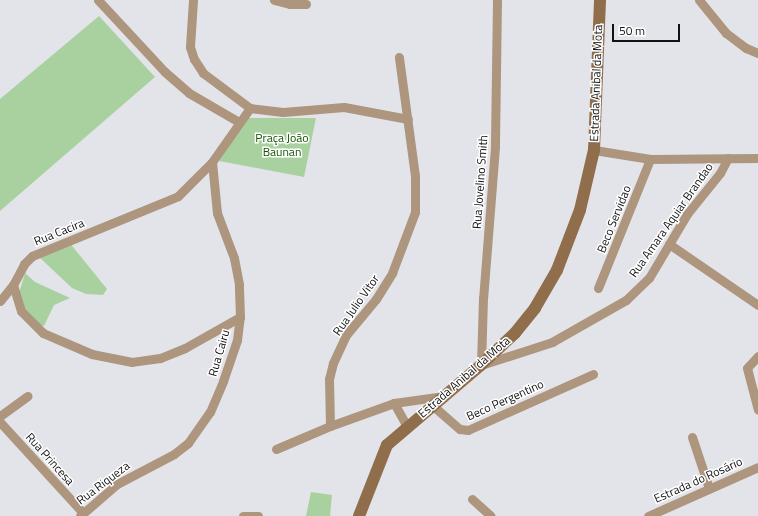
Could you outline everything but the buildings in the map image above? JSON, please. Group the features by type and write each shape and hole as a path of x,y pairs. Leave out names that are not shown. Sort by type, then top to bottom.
{"street":[{"path":"98,0 165,72 189,92 239,122"},
{"path":"193,0 190,47 194,59 202,73 250,108 283,112 344,107 408,120"},
{"path":"274,0 290,4 306,4"},
{"name":"Rua Jovelino Smith","path":"481,365 483,298 495,147 497,0"},
{"name":"Estrada Anibal da Mota","path":"359,516 381,458 388,445 407,426 481,365 527,319 557,270 580,210 594,150 600,0"},
{"path":"699,0 726,33 746,48 758,53"},
{"name":"Rua Julio Vitor","path":"330,426 329,379 333,363 346,336 376,299 392,274 412,224 417,201 399,57"},
{"name":"Rua Cacira","path":"0,301 13,286 24,264 32,256 60,242 163,204 188,188 212,162 250,108"},
{"path":"594,150 650,159 758,158"},
{"name":"Rua Amara Aquiar Brandao","path":"481,365 552,342 626,300 649,278 669,244 728,158"},
{"name":"Beco Servidao","path":"598,288 650,159"},
{"name":"Rua Cairu","path":"142,469 174,454 199,431 210,412 223,381 237,340 240,317 239,284 234,258 217,213 212,162"},
{"path":"669,244 758,305"},
{"path":"13,286 21,311 43,333 92,354 132,362 160,358 186,348 240,317"},
{"path":"758,356 747,368 758,410"},
{"name":"Beco Pergentino","path":"432,405 460,429 468,430 593,374"},
{"path":"0,416 28,396"},
{"path":"276,449 330,426 394,403 443,396"},
{"path":"394,403 407,426"},
{"name":"Rua Princesa","path":"0,422 81,515"},
{"path":"692,437 709,488"},
{"name":"Estrada do Rosário","path":"648,516 758,467"},
{"name":"Rua Riqueza","path":"81,515 118,484 142,469"},
{"path":"472,499 491,516"},
{"path":"243,516 258,516"}],"green space":[{"path":"99,16 155,77 0,211 0,99"},
{"name":"Praça João Baunan","path":"246,118 316,118 304,177 219,161"},
{"path":"69,242 107,289 103,295 86,294 72,288 38,256"},
{"path":"25,273 35,282 70,298 54,305 44,326 36,324 22,310 19,293"},
{"path":"311,492 332,495 330,516 306,516"}]}
